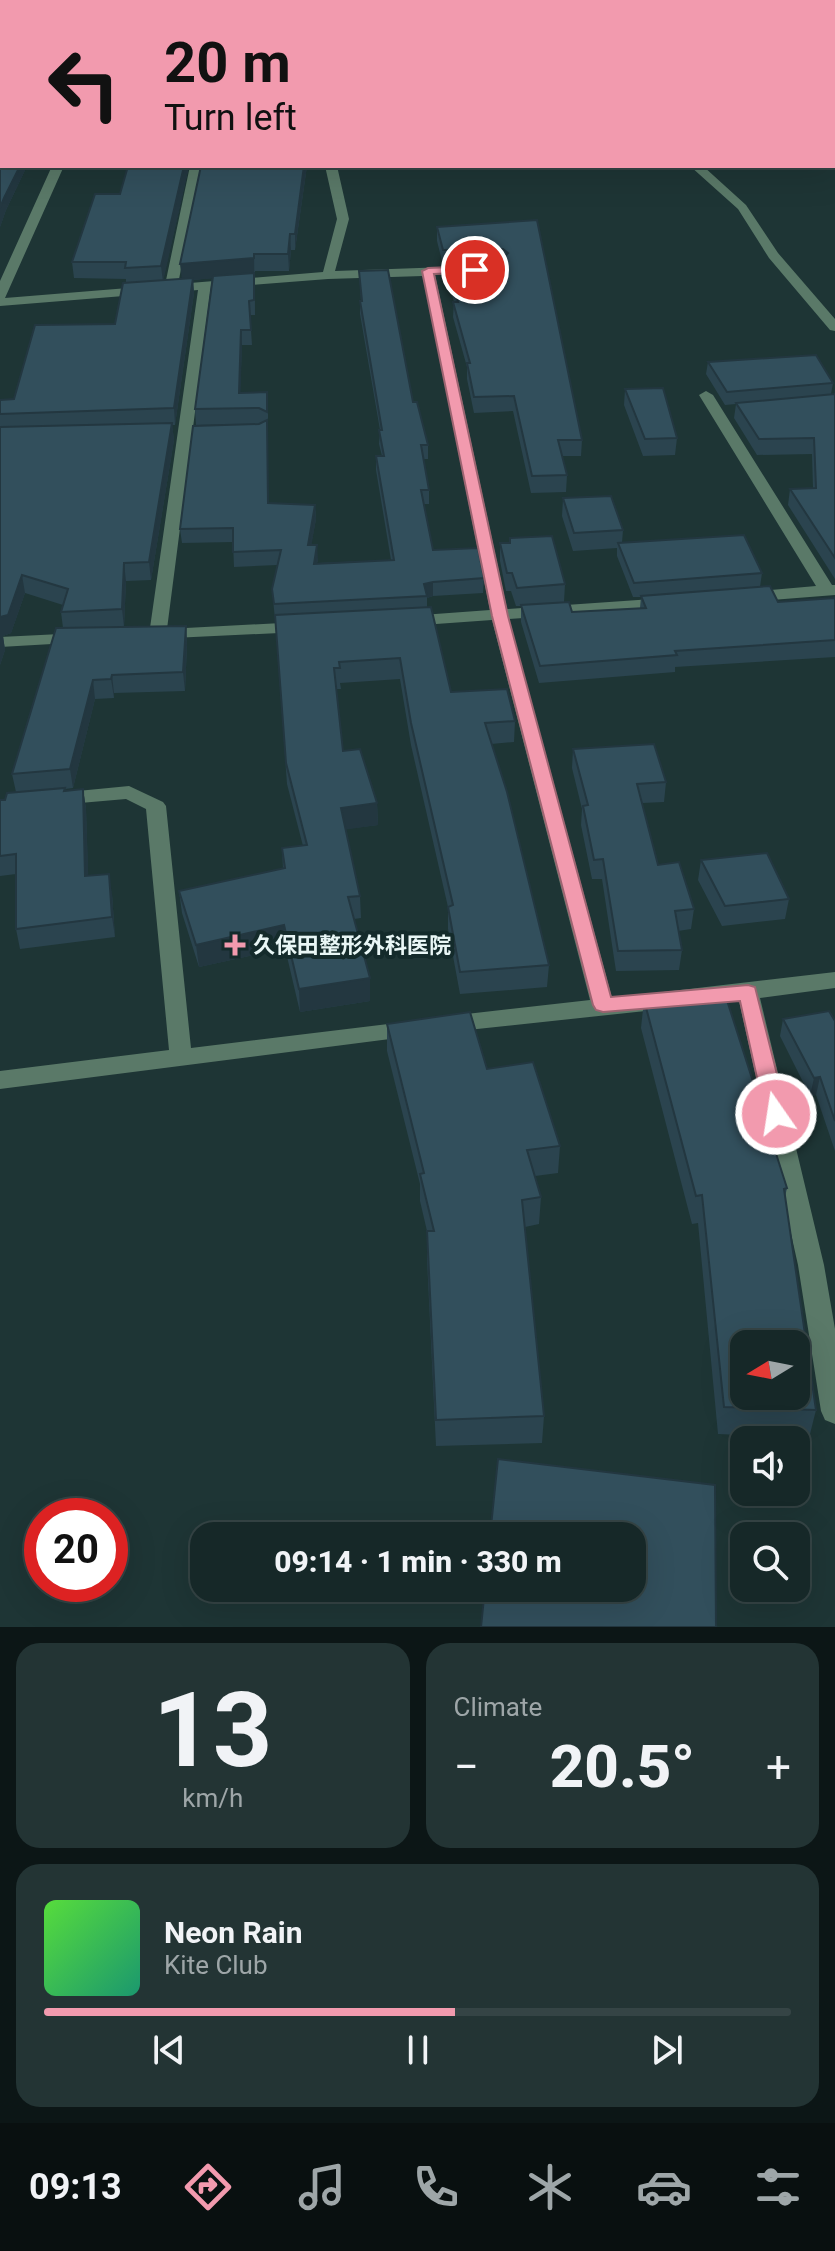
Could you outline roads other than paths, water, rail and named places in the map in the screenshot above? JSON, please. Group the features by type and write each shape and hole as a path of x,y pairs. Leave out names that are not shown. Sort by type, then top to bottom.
{"street":[{"path":"0,295 57,168"},
{"path":"171,287 196,168"},
{"path":"328,275 343,219 331,168"},
{"path":"698,168 742,207 773,255 835,327"},
{"path":"0,302 328,275 484,269"},
{"path":"428,271 500,616 603,1005"},
{"path":"205,284 186,432 150,636 314,626"},
{"path":"706,395 724,412 831,591 733,598"},
{"path":"392,622 687,602"},
{"path":"0,642 95,638"},
{"path":"43,800 129,792 156,806 181,1059"},
{"path":"0,1080 603,1005 748,993 835,980"},
{"path":"748,993 811,1265 835,1411"}],"place":[{"name":"久保田整形外科医院","path":"235,945"}]}
